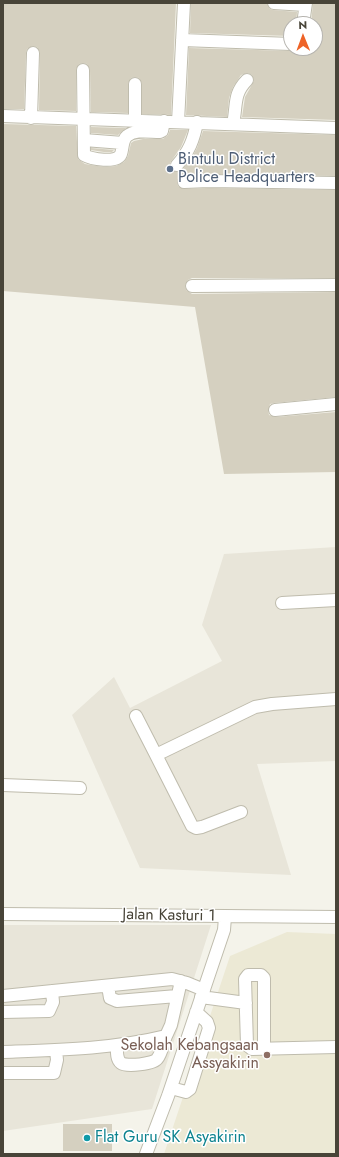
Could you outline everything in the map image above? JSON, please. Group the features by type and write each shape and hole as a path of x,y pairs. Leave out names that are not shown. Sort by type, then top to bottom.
{"street":[{"path":"178,122 184,3"},
{"path":"274,3 306,4 304,16"},
{"path":"182,40 283,44"},
{"path":"31,118 33,53"},
{"path":"83,70 84,154 88,157 112,160 117,159 127,136 134,132 162,131 164,122"},
{"path":"233,124 237,93 240,87 247,80"},
{"path":"135,84 135,121"},
{"path":"3,116 336,128"},
{"path":"177,165 185,157 195,136 197,122"},
{"path":"84,140 123,143"},
{"path":"184,182 336,183"},
{"path":"192,286 336,284"},
{"path":"275,410 336,404"},
{"path":"282,603 336,600"},
{"path":"156,755 256,707 336,699"},
{"path":"136,716 192,826 196,828 202,827 241,812"},
{"path":"3,785 80,788"},
{"name":"Jalan Kasturi 1","path":"3,914 225,917 336,916"},
{"path":"146,1154 170,1092 224,930 225,917"},
{"path":"264,1047 264,978 261,975 248,975 246,977 247,1045 252,1048 336,1047"},
{"path":"3,996 172,979 181,981 202,994 246,1003"},
{"path":"116,1045 118,1059 126,1066 153,1063 157,1059 171,1025 181,981"},
{"path":"108,986 110,998 117,1001 177,996"},
{"path":"3,1012 49,1011 53,1002 52,991"},
{"path":"170,1092 186,1092 190,1089 209,1028 207,1022 196,1012"},
{"path":"3,1052 56,1050 116,1045 166,1036"},
{"path":"3,1073 54,1073 57,1060 56,1050"}],"shaded area":[{"path":"336,547 336,761 257,764 291,875 140,868 72,715 114,677 130,708 222,661 202,625 224,554"},
{"path":"3,925 211,925 152,1109 3,1131"},
{"name":"Sekolah Kebangsaan Assyakirin","path":"287,932 336,934 336,1154 164,1154 230,956"}],"building":[{"path":"3,3 176,3 171,115 142,114 142,84 139,78 135,77 131,78 128,84 128,113 91,112 90,70 87,64 83,63 79,64 76,70 76,111 39,110 40,53 37,47 33,46 27,49 26,53 24,109 3,109"},
{"path":"191,3 267,3 270,9 273,10 297,12 297,16 283,16 283,36 190,33"},
{"path":"313,3 336,3 336,120 242,117 245,97 254,81 252,75 248,73 241,75 233,87 229,98 227,117 186,115 189,48 283,51 283,56 323,56 323,16 312,16"},
{"path":"3,124 76,126 78,159 85,164 104,167 116,166 124,162 128,156 131,143 134,141 143,139 163,139 168,135 170,130 188,130 181,147 170,163 172,170 176,172 182,170 191,159 203,131 336,135 336,176 209,174 183,175 180,176 177,182 178,186 184,189 336,190 336,278 192,278 188,280 185,286 186,290 192,294 336,292 336,397 274,403 270,404 268,410 269,415 276,417 336,412 336,472 224,474 195,307 3,291"},
{"path":"91,127 126,128 118,135 91,133"},
{"path":"91,148 114,150 112,152 104,152 91,150"},
{"name":"Flat Guru SK Asyakirin","path":"63,1124 112,1124 112,1151 63,1151"}],"place":[{"name":"Bintulu District Police Headquarters","path":"170,169"},
{"name":"Sekolah Kebangsaan Assyakirin","path":"267,1055"},
{"name":"Flat Guru SK Asyakirin","path":"87,1138"}]}
